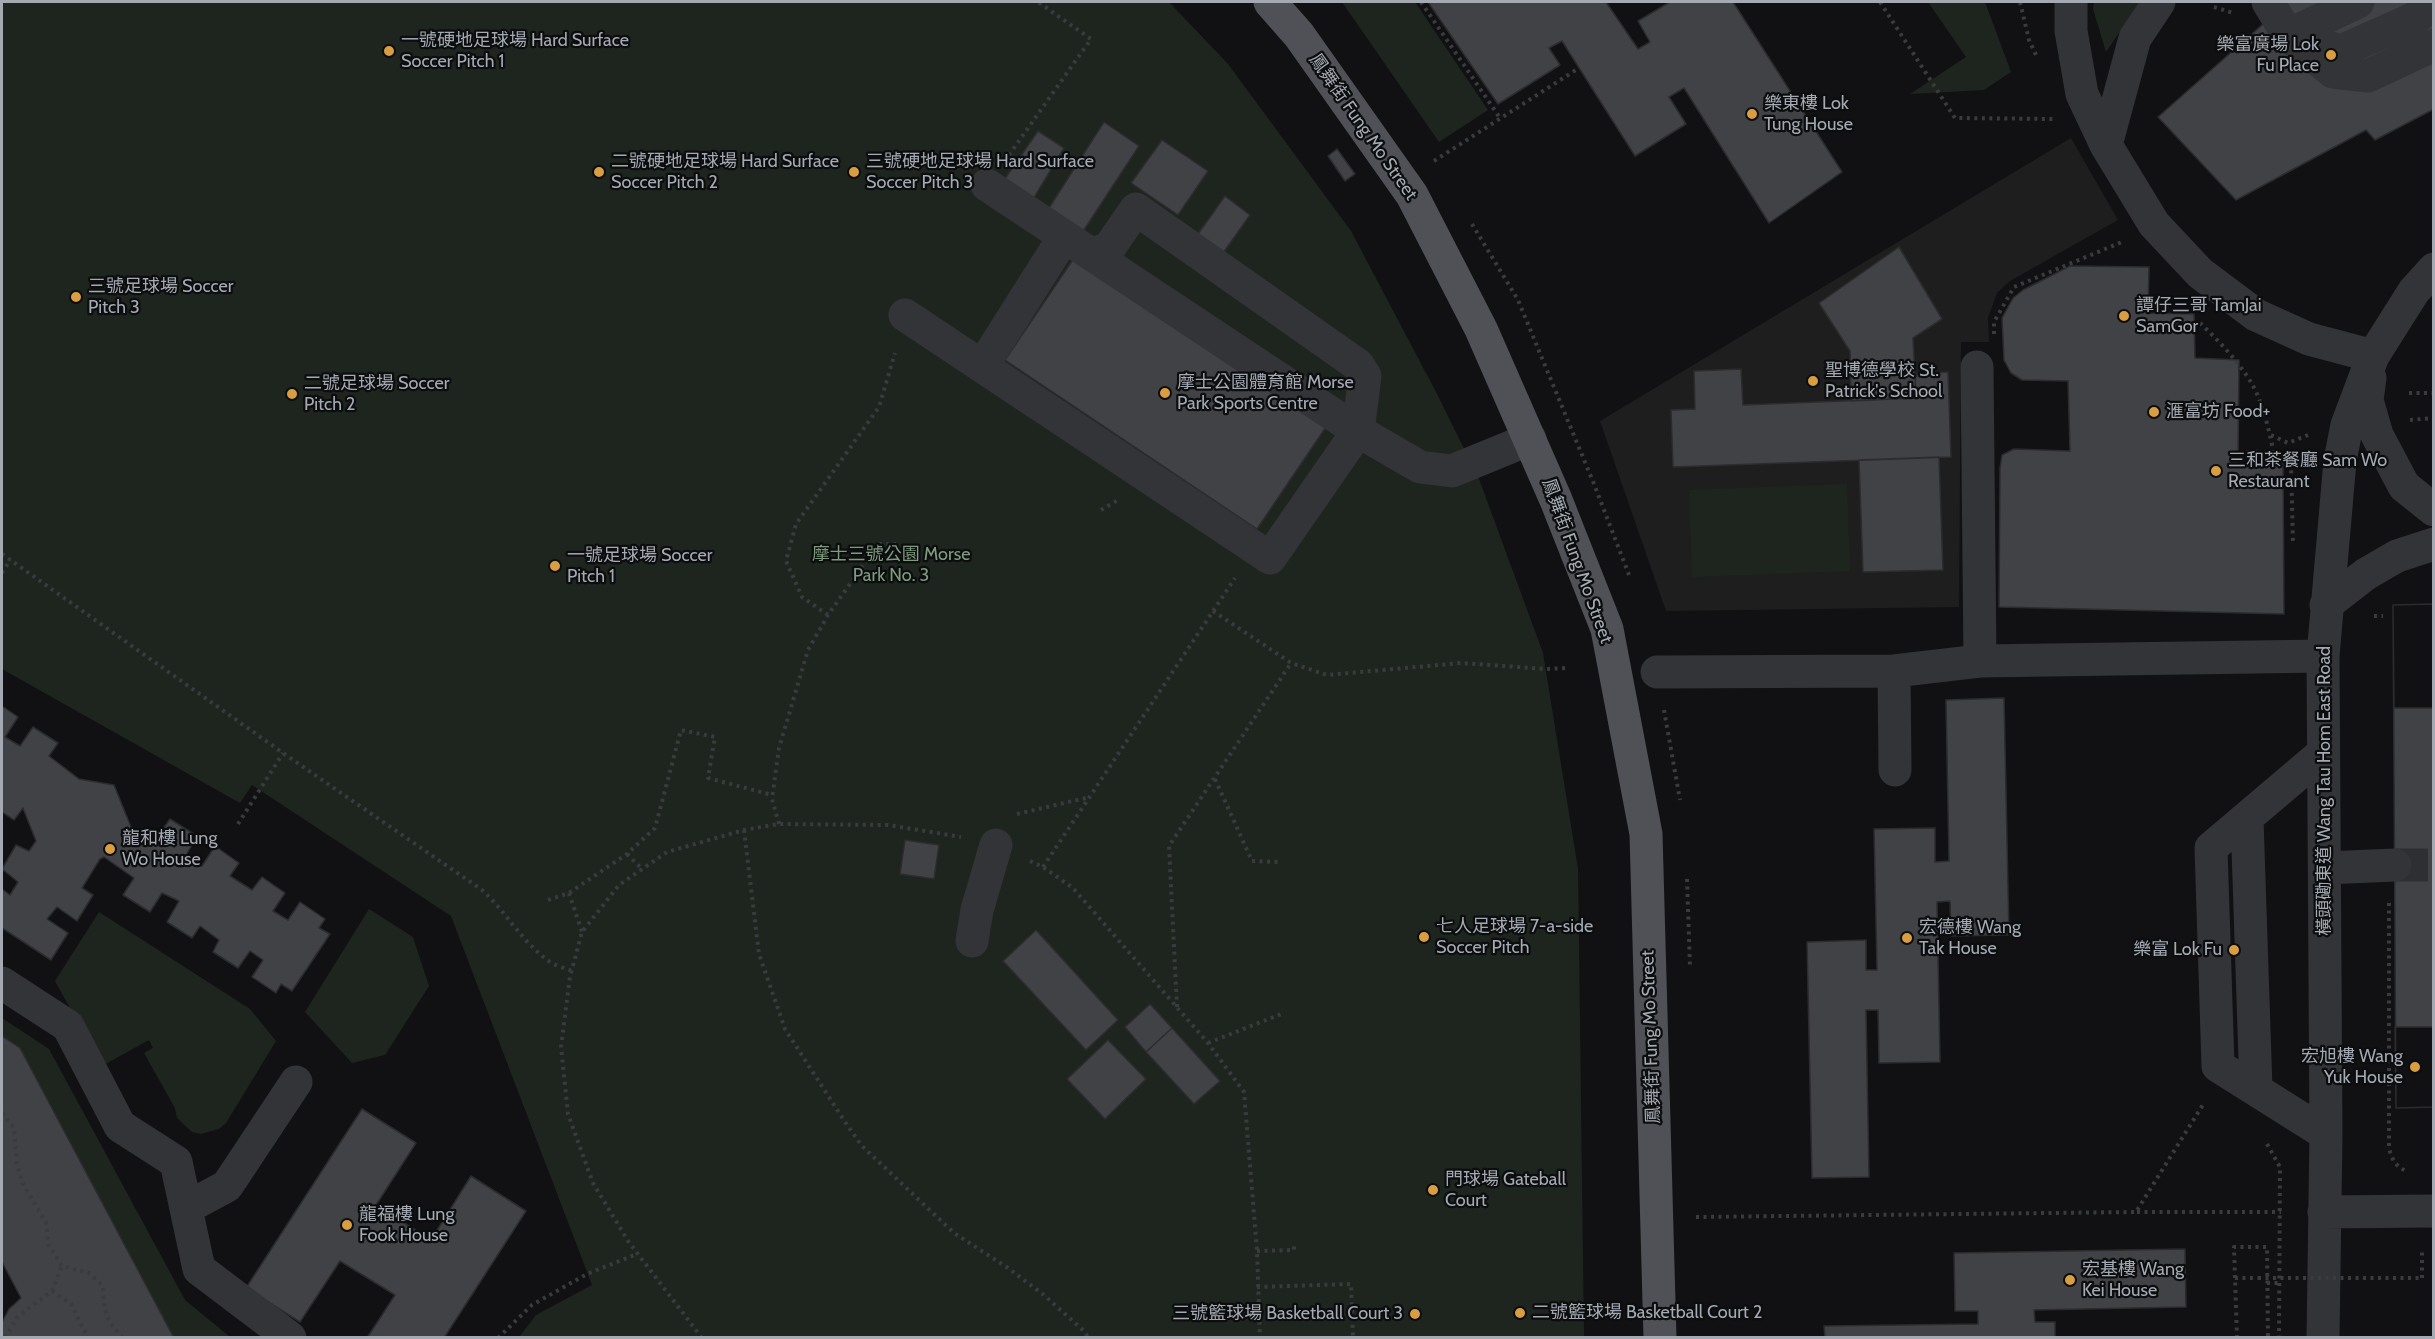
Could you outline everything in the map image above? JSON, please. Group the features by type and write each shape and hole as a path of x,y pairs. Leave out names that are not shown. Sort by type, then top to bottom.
{"main road":[{"name":"鳳舞街 Fung Mo Street","path":"1270,2 1299,35 1412,195 1481,329 1556,500 1607,629 1646,834 1660,1338"}],"street":[{"path":"2071,2 2071,32 2082,94 2106,145 2154,224 2200,273 2256,315 2309,339 2373,356 2367,400 2377,435 2404,486 2433,510"},
{"path":"2106,145 2135,38 2159,2"},
{"path":"2268,2 2288,35 2333,72 2368,76 2433,45"},
{"path":"2288,35 2358,2"},
{"path":"2288,35 2341,51 2415,18 2433,4"},
{"path":"987,185 1358,431 1420,467 1452,471 1530,439"},
{"path":"905,315 1270,558 1358,431 1365,376 1358,365 1136,209 1109,248 1092,254"},
{"path":"983,365 1064,237"},
{"name":"橫頭磡東道 Wang Tau Hom East Road","path":"2323,1338 2326,1134 2323,656 2340,460 2345,434 2373,356 2414,291 2433,269"},
{"path":"1977,367 1980,661"},
{"path":"2326,605 2366,574 2397,556 2433,544"},
{"path":"1657,672 1894,671 1980,661 2323,656"},
{"path":"1894,671 1895,770"},
{"path":"2323,753 2211,848 2218,1066 2326,1134"},
{"path":"972,941 977,910 996,845"},
{"path":"2325,868 2395,866"},
{"path":"2,983 68,1026 120,1126 176,1162 200,1269 290,1338"},
{"path":"186,1208 226,1186 296,1082"},
{"path":"2324,1212 2433,1211"}],"path":[{"path":"987,185 1091,39 1038,2"},
{"path":"1421,2 1500,118"},
{"path":"1880,2 1954,118 2060,119"},
{"path":"1433,160 1579,68"},
{"path":"1977,367 1996,363 1994,322 2014,286 2125,241"},
{"path":"828,615 802,597 786,561 796,524 879,407 905,315"},
{"path":"2196,319 2219,341 2253,385 2270,435 2275,461 2291,460 2293,554"},
{"path":"2409,393 2433,393"},
{"path":"2404,420 2433,418"},
{"path":"2270,435 2277,434"},
{"path":"2270,435 2288,443 2308,435"},
{"path":"2239,453 2258,451"},
{"path":"780,824 772,795 779,748 808,650 828,615 878,544 896,544"},
{"path":"2,554 283,753 482,890 500,906 529,944 548,961 572,971"},
{"path":"1043,867 1238,573 1270,558"},
{"path":"2,573 10,560"},
{"path":"1213,611 1291,663 1327,675 1461,663 1547,669 1566,668"},
{"path":"1177,1007 1169,846 1291,663"},
{"path":"548,900 569,893 627,854 655,828 681,730 715,737 708,778 772,795"},
{"path":"238,824 283,753"},
{"path":"1215,778 1252,861 1279,862"},
{"path":"702,1338 637,1254 593,1183 568,1114 561,1047 572,971 582,932 619,885 667,852 744,830 780,824 888,825 996,845 1043,867 1073,888 1208,1043 1244,1092 1257,1251 1260,1338"},
{"path":"744,830 759,954 785,1029 847,1125 862,1146 954,1233 1044,1294 1085,1332 1088,1338"},
{"path":"627,854 642,869"},
{"path":"569,893 582,932"},
{"path":"2389,905 2389,1147 2391,1159 2402,1170 2415,1175"},
{"path":"1208,1043 1284,1013"},
{"path":"2136,1212 2204,1103 2213,1108"},
{"path":"2,1113 14,1128 17,1164 23,1184 46,1223 49,1246 62,1266 89,1273 103,1286 107,1321 123,1338"},
{"path":"2265,1141 2280,1167 2279,1338"},
{"path":"1696,1217 2281,1212"},
{"path":"1257,1251 1294,1250 1294,1242"},
{"path":"2237,1338 2234,1247 2267,1247 2268,1338"},
{"path":"2235,1278 2422,1278 2422,1251"},
{"path":"498,1338 532,1305 587,1274 637,1254"},
{"path":"5,1338 18,1316 52,1291 62,1266"},
{"path":"2267,1283 2280,1283"},
{"path":"1257,1287 1351,1284 1353,1338"},
{"path":"52,1291 71,1304 88,1338"}],"shaded area":[{"name":"聖博德學校 St. Patrick's School","path":"2071,138 2118,220 2010,281 1997,293 1988,318 1989,342 1961,342 1959,607 1666,611 1600,421"}],"green space":[{"name":"摩士三號公園 Morse Park No. 3","path":"2,2 1169,2 1228,64 1351,231 1479,479 1543,653 1578,869 1584,1337 519,1337 536,1315 592,1285 451,916 252,785 240,803 2,669"},
{"path":"1342,2 1415,2 1488,110 1439,142"},
{"path":"1928,2 1985,2 2011,72 1984,90 1910,94 1966,57"},
{"path":"2094,2 2140,2 2106,52 2093,9"},
{"path":"1847,484 1850,571 1692,577 1689,490"},
{"path":"369,909 413,937 429,986 385,1055 352,1063 305,1012"},
{"path":"99,912 250,1009 276,1041 226,1123 219,1129 201,1134 192,1132 177,1118 175,1108 144,1053 153,1048 149,1040 102,1066 55,981"},
{"path":"2,1018 49,1049 185,1300 230,1337 156,1337 37,1110 2,1087"}],"building":[{"name":"樂東樓 Lok Tung House","path":"1428,2 1606,2 1638,49 1650,42 1638,21 1670,2 1733,2 1842,172 1769,223 1684,88 1669,97 1686,124 1635,156 1562,41 1549,48 1560,65 1498,104"},
{"name":"樂富廣場 Lok Fu Place","path":"2288,2 2434,2 2434,109 2375,140 2366,130 2236,200 2158,117"},
{"path":"1104,122 1139,146 1082,233 1047,211"},
{"path":"1038,131 1064,148 1032,201 1002,183"},
{"path":"1162,140 1208,171 1178,215 1131,183"},
{"path":"1337,149 1355,174 1345,181 1328,156"},
{"path":"1225,196 1250,215 1221,256 1195,238"},
{"path":"1899,247 1942,319 1913,338 1916,398 1851,401 1850,351 1819,303"},
{"name":"摩士公園體育館 Morse Park Sports Centre","path":"1074,258 1326,427 1257,529 1005,360"},
{"name":"滙富坊 Food+","path":"2070,266 2149,267 2148,313 2194,314 2195,358 2239,360 2238,464 2283,463 2284,614 1999,607 2002,455 2014,449 2070,451 2068,381 2022,380 2011,373 2004,360 2002,318 2013,298 2023,290"},
{"path":"1741,369 1743,405 1916,398 1915,374 1948,372 1951,457 1673,467 1671,410 1695,409 1694,371"},
{"path":"1939,457 1943,570 1863,572 1859,460"},
{"path":"2434,604 2434,708 2394,708 2393,605"},
{"path":"2434,604 2434,1107 2396,1108 2393,605"},
{"name":"宏德樓 Wang Tak House","path":"2004,698 2009,935 1951,936 1950,901 1937,902 1940,1062 1879,1063 1878,1010 1866,1010 1869,1177 1812,1178 1807,942 1866,940 1866,970 1877,970 1874,829 1935,828 1935,862 1949,861 1946,700"},
{"name":"龍和樓 Lung Wo House","path":"2,706 18,717 5,737 20,746 33,727 58,743 49,756 79,779 114,785 133,832 146,831 156,839 170,819 197,836 185,857 202,866 215,846 239,863 230,876 252,890 262,877 285,893 273,911 288,920 300,902 325,919 319,928 330,934 292,991 281,984 276,993 252,977 263,960 250,951 238,968 213,952 219,940 200,926 192,938 167,922 179,901 162,893 150,912 123,895 134,878 104,857 100,859 82,888 93,895 77,921 57,907 47,919 68,933 51,960 2,928 2,889 10,895 18,882 2,869 16,845 29,851 36,841 23,808 14,820 2,812"},
{"path":"905,840 939,845 934,879 900,874"},
{"path":"1036,930 1118,1020 1086,1050 1003,961"},
{"path":"1150,1004 1172,1028 1146,1052 1125,1027"},
{"name":"宏旭樓 Wang Yuk House","path":"2395,1027 2434,1027 2434,1107 2396,1108"},
{"path":"1172,1028 1220,1081 1194,1104 1146,1052"},
{"path":"2,1036 20,1048 174,1338 2,1338 2,1322 9,1309 21,1298 2,1262"},
{"path":"1108,1040 1146,1079 1105,1119 1067,1079"},
{"name":"龍福樓 Lung Fook House","path":"362,1109 416,1143 376,1205 431,1240 471,1176 526,1211 444,1338 367,1338 395,1295 340,1261 300,1322 246,1288"},
{"name":"宏基樓 Wang Kei House","path":"2185,1249 2186,1307 2034,1310 2035,1322 2055,1322 2055,1338 1825,1338 1824,1326 1978,1324 1978,1311 1955,1311 1954,1253"}],"tunnel":[{"path":"2395,865 2434,865"}],"place":[{"name":"一號硬地足球場 Hard Surface Soccer Pitch 1","path":"389,51"},
{"name":"樂富廣場 Lok Fu Place","path":"2331,55"},
{"name":"樂東樓 Lok Tung House","path":"1752,114"},
{"name":"二號硬地足球場 Hard Surface Soccer Pitch 2","path":"599,172"},
{"name":"三號硬地足球場 Hard Surface Soccer Pitch 3","path":"854,172"},
{"name":"三號足球場 Soccer Pitch 3","path":"76,297"},
{"name":"譚仔三哥 TamJai SamGor","path":"2124,316"},
{"name":"聖博德學校 St. Patrick's School","path":"1813,381"},
{"name":"摩士公園體育館 Morse Park Sports Centre","path":"1165,393"},
{"name":"二號足球場 Soccer Pitch 2","path":"292,394"},
{"name":"滙富坊 Food+","path":"2154,412"},
{"name":"三和茶餐廳 Sam Wo Restaurant","path":"2216,471"},
{"name":"一號足球場 Soccer Pitch 1","path":"555,566"},
{"name":"龍和樓 Lung Wo House","path":"110,849"},
{"name":"七人足球場 7-a-side Soccer Pitch","path":"1424,937"},
{"name":"宏德樓 Wang Tak House","path":"1907,938"},
{"name":"樂富 Lok Fu","path":"2234,950"},
{"name":"宏旭樓 Wang Yuk House","path":"2415,1067"},
{"name":"門球場 Gateball Court","path":"1433,1190"},
{"name":"龍福樓 Lung Fook House","path":"347,1225"},
{"name":"宏基樓 Wang Kei House","path":"2070,1280"},
{"name":"二號籃球場 Basketball Court 2","path":"1520,1313"},
{"name":"三號籃球場 Basketball Court 3","path":"1415,1314"}]}
